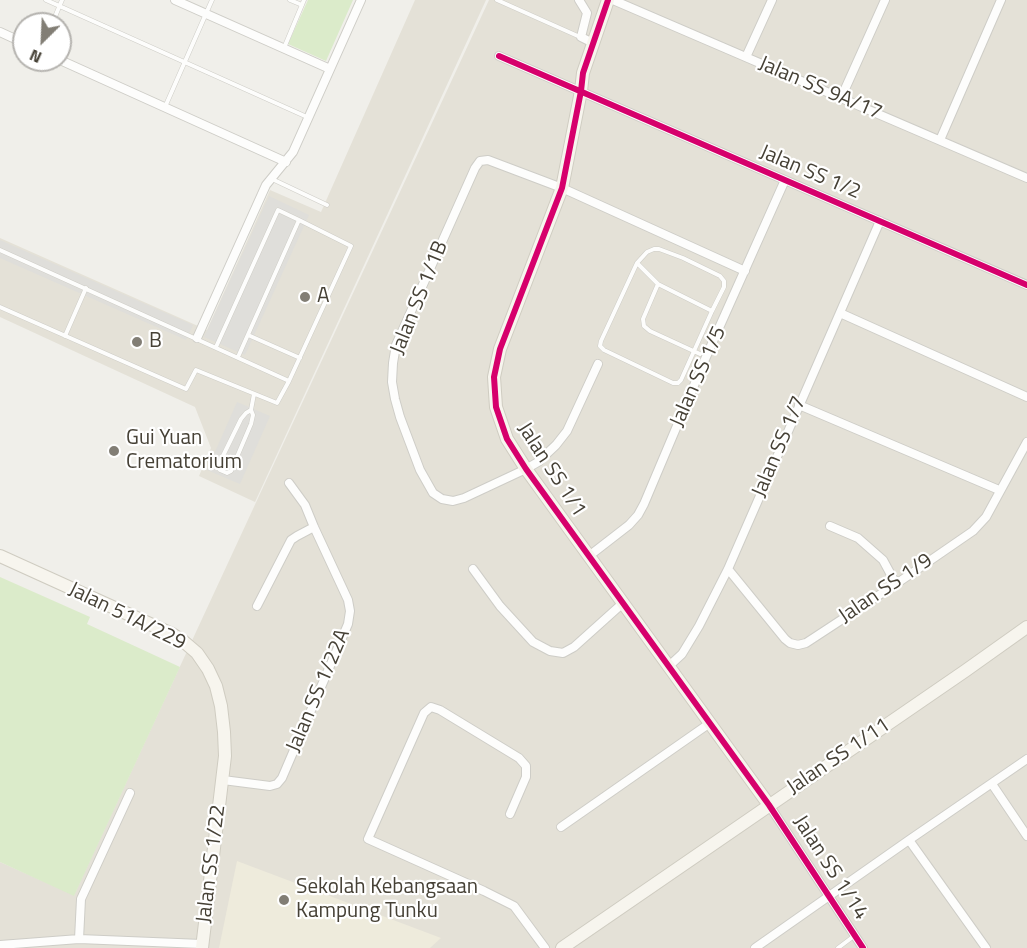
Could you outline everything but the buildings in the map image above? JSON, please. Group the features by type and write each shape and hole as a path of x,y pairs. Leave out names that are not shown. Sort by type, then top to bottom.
{"street":[{"path":"175,0 330,69"},
{"path":"197,338 266,185 293,152 361,0"},
{"path":"579,0 587,13 580,37 593,43"},
{"name":"Jalan SS 1/1","path":"608,0 583,73 562,188 500,349 494,377 496,407 507,439 526,469 769,805"},
{"name":"Jalan SS 9A/17","path":"613,0 1027,178"},
{"path":"746,57 772,0"},
{"path":"841,98 885,0"},
{"path":"940,140 1002,0"},
{"name":"Jalan SS 1/2","path":"499,56 1027,285"},
{"path":"72,65 286,162"},
{"name":"Jalan SS 1/1B","path":"526,469 453,501 442,499 433,493 420,470 394,399 393,363 396,345 480,160 488,160 562,188"},
{"name":"Jalan SS 1/5","path":"589,556 629,525 644,504 700,354 745,271 785,180"},
{"path":"562,188 745,271"},
{"name":"Jalan SS 1/7","path":"669,666 682,654 728,569 880,221"},
{"path":"840,313 1027,397"},
{"path":"526,469 538,462 567,431 598,364"},
{"path":"799,405 999,490"},
{"name":"Jalan SS 1/9","path":"728,569 785,639 798,645 806,643 973,531 986,517 1027,442"},
{"name":"Jalan SS 1/22A","path":"223,780 270,786 277,784 282,778 348,624 350,611 348,600 304,505 289,483"},
{"path":"830,526 858,538 883,560 896,584"},
{"path":"257,606 291,540 314,527"},
{"name":"Jalan 51A/229","path":"0,556 172,634 197,653 208,669 221,706 225,756 223,780"},
{"path":"473,569 500,606 533,642 549,651 563,652 574,647 623,603"},
{"name":"Jalan SS 1/11","path":"562,948 1027,627"},
{"path":"510,814 526,777 526,766 519,758 440,710 431,707 424,713 368,839 514,906 545,948"},
{"path":"561,827 710,723"},
{"path":"755,948 1027,759"},
{"name":"Jalan SS 1/22","path":"202,946 223,780"},
{"path":"992,784 1027,836"},
{"path":"79,939 81,899 130,793"},
{"name":"Jalan SS 1/14","path":"769,805 863,948"},
{"path":"909,840 986,948"},
{"path":"0,945 79,939 125,944 202,946"}],"lane":[{"path":"46,0 308,117"},
{"path":"57,12 62,0"},
{"path":"165,107 212,0"},
{"path":"290,0 302,5"},
{"path":"284,48 304,0"},
{"path":"497,0 580,37"},
{"path":"272,178 327,205"},
{"path":"0,307 186,389 196,370 277,403 351,246 278,210 216,347"},
{"path":"238,357 299,220"},
{"path":"0,249 289,381"},
{"path":"654,249 659,249 720,276 724,281 724,286 712,311 700,354 678,383 673,383 600,346 637,263 647,252 654,249"},
{"path":"637,263 658,284 712,311"},
{"path":"658,284 643,319 644,326 700,354"},
{"path":"64,336 86,288"},
{"path":"248,335 300,358"},
{"path":"251,410 246,412 241,419 218,466 220,470 227,473 231,471 251,424 253,415 251,410 255,394"},
{"path":"838,948 855,936"}],"shaded area":[{"path":"415,0 486,0 255,502 199,476 211,448 195,407 0,317 0,238 207,330 270,190 321,212"},
{"path":"489,0 1027,0 1027,948 0,948 0,862 74,895"},
{"path":"269,196 309,215 245,355 204,337"},
{"path":"0,240 193,325 186,340 0,258"},
{"path":"237,402 270,416 240,484 207,470"},
{"name":"Sekolah Kebangsaan Kampung Tunku","path":"237,861 441,938 430,948 219,948"}],"green space":[{"path":"308,0 353,0 326,61 288,44"},
{"path":"0,577 90,617 87,624 180,667 74,896 0,862"}],"cycle path":[{"path":"608,0 583,73 562,188 500,349 494,377 496,407 507,439 526,469 769,805 863,948"},
{"path":"499,56 1027,285"}],"place":[{"name":"A","path":"305,297"},
{"name":"B","path":"137,342"},
{"name":"Gui Yuan Crematorium","path":"114,451"},
{"name":"Sekolah Kebangsaan Kampung Tunku","path":"284,900"}]}
